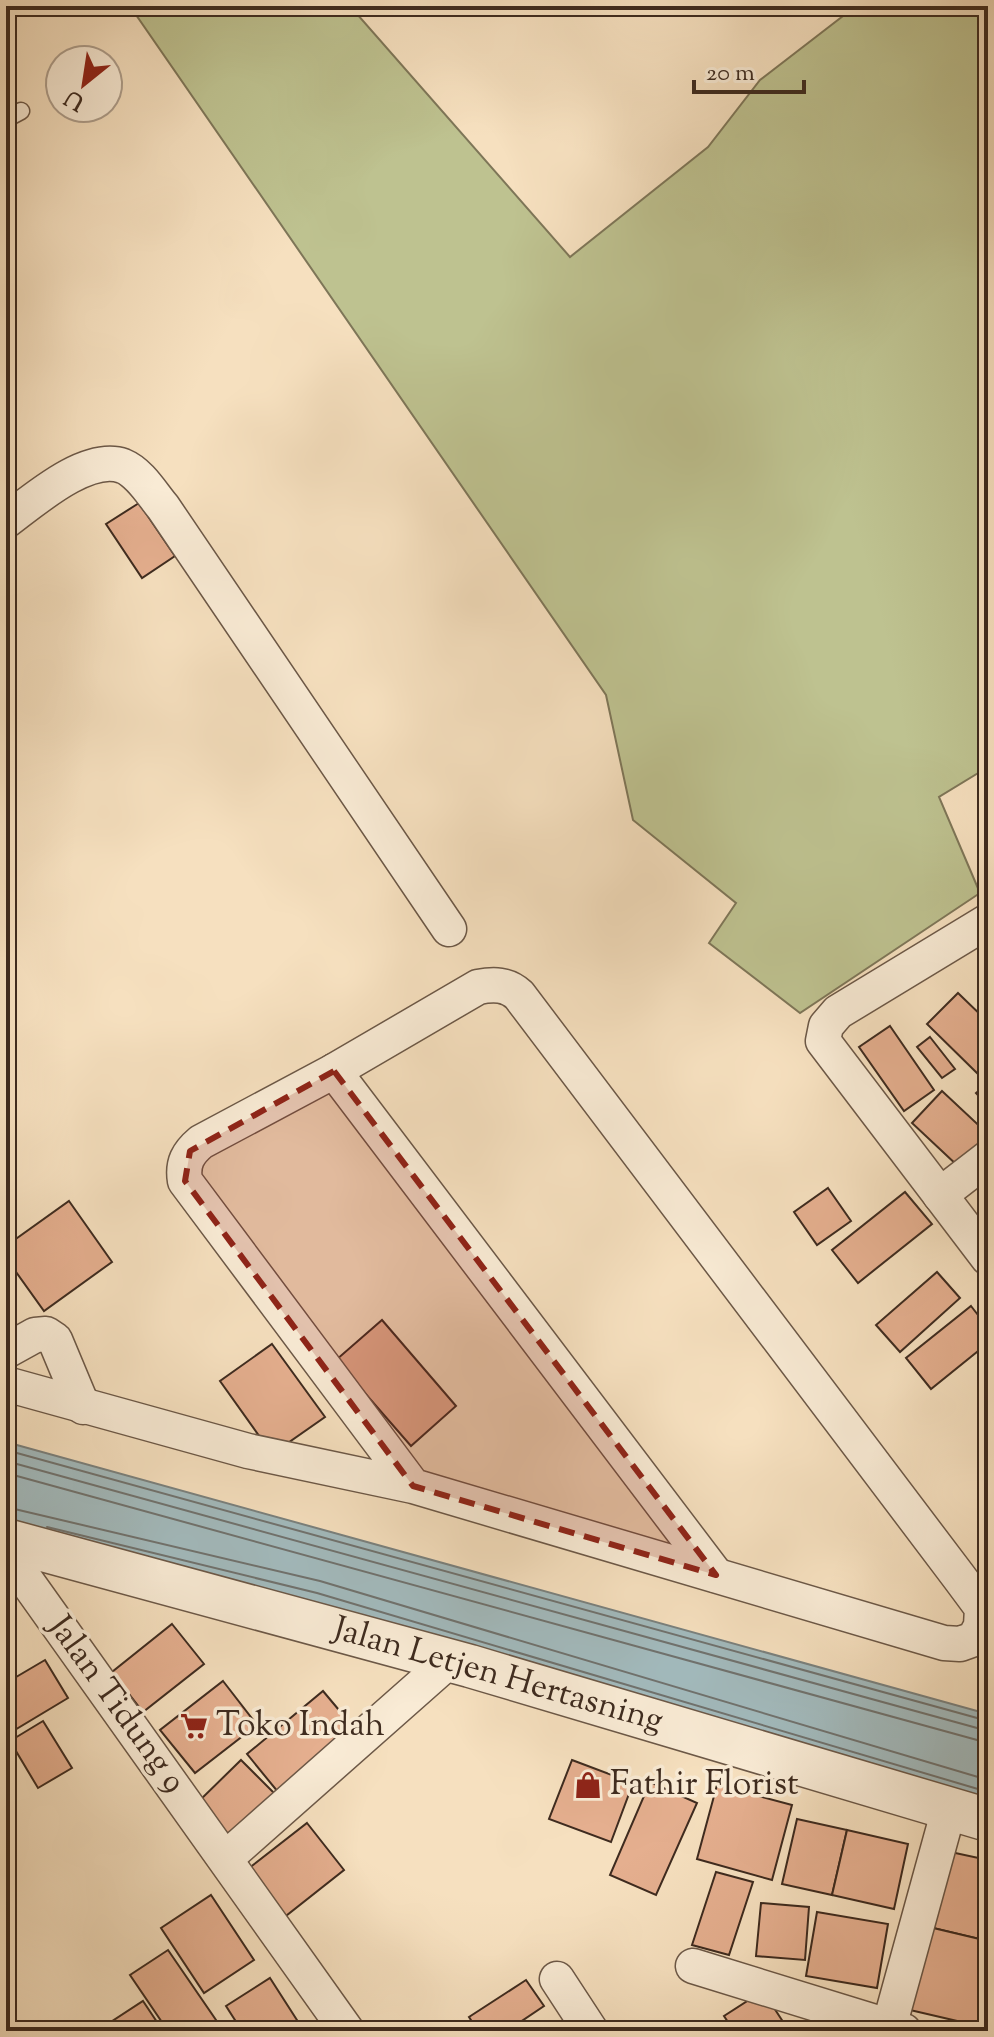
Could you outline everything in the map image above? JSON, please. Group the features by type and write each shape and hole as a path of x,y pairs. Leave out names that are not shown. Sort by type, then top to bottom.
{"street":[{"path":"6,521 65,478 101,464 123,466 137,476 179,531 449,929"},
{"path":"988,921 838,1012 823,1034 823,1041 988,1258"},
{"path":"6,1384 248,1451 413,1486 944,1643 960,1644 974,1639 981,1626 982,1608 511,988 491,984 478,987 334,1071 201,1142 190,1151 185,1162 185,1181 413,1486"},
{"path":"334,1071 716,1575"},
{"path":"940,1195 988,1158"},
{"path":"6,1351 35,1335 46,1334 55,1340 83,1407"},
{"name":"Jalan Letjen Hertasning","path":"6,1540 450,1660 988,1820"},
{"name":"Jalan Tidung 9","path":"6,1552 347,2031"},
{"path":"226,1858 450,1660"},
{"path":"693,1966 826,2018 896,2029 949,1809"},
{"path":"557,1979 591,2031"}],"highlighted area":[{"path":"334,1071 716,1575 413,1486 185,1181 190,1151"}],"green space":[{"path":"137,6 350,6 570,257 708,147 760,80 856,6 988,6 988,767 939,797 980,893 800,1013 709,943 736,903 633,820 606,695 132,9"}],"water":[{"path":"6,1442 988,1714 988,1811 6,1536"}],"building":[{"path":"139,503 175,556 142,578 106,524"},
{"path":"958,993 988,1022 988,1065 979,1075 927,1024"},
{"path":"890,1026 934,1090 904,1111 859,1047"},
{"path":"930,1037 955,1069 942,1078 917,1047"},
{"path":"988,1083 988,1106 976,1093"},
{"path":"942,1091 988,1134 959,1167 912,1123"},
{"path":"828,1188 851,1221 817,1245 794,1212"},
{"path":"905,1192 932,1224 858,1283 832,1250"},
{"path":"69,1201 112,1262 44,1311 6,1258 6,1246"},
{"path":"937,1272 960,1298 900,1352 876,1325"},
{"path":"971,1306 988,1328 988,1343 931,1389 906,1358"},
{"path":"382,1320 456,1406 411,1446 336,1360"},
{"path":"272,1344 325,1417 272,1454 220,1381"},
{"path":"172,1624 204,1664 143,1712 112,1672"},
{"path":"45,1660 68,1698 8,1734 6,1683"},
{"path":"223,1681 257,1725 195,1773 160,1730"},
{"path":"323,1691 354,1728 278,1792 247,1754"},
{"path":"43,1721 72,1768 38,1788 10,1741"},
{"path":"241,1760 275,1794 230,1838 196,1804"},
{"path":"572,1760 633,1783 611,1842 549,1819"},
{"path":"650,1782 697,1803 656,1895 610,1875"},
{"path":"717,1785 792,1805 772,1880 697,1859"},
{"path":"797,1819 847,1830 832,1895 782,1884"},
{"path":"307,1823 344,1870 282,1919 244,1872"},
{"path":"847,1830 908,1844 894,1909 832,1895"},
{"path":"946,1851 988,1860 988,1941 929,1927"},
{"path":"716,1872 753,1882 729,1955 692,1945"},
{"path":"211,1895 254,1960 204,1993 161,1928"},
{"path":"761,1903 809,1907 805,1960 756,1956"},
{"path":"817,1912 888,1924 877,1988 806,1976"},
{"path":"929,1927 988,1941 988,2005 983,2027 910,2010"},
{"path":"168,1950 216,2020 200,2031 168,2031 130,1975"},
{"path":"270,1978 304,2031 242,2031 226,2006"},
{"path":"526,1980 544,2006 507,2031 478,2031 469,2017"},
{"path":"763,1991 789,2031 734,2031 724,2016"},
{"path":"143,2001 163,2031 97,2031"}],"place":[{"name":"Toko Indah","path":"194,1726"},
{"name":"Fathir Florist","path":"588,1785"}]}
